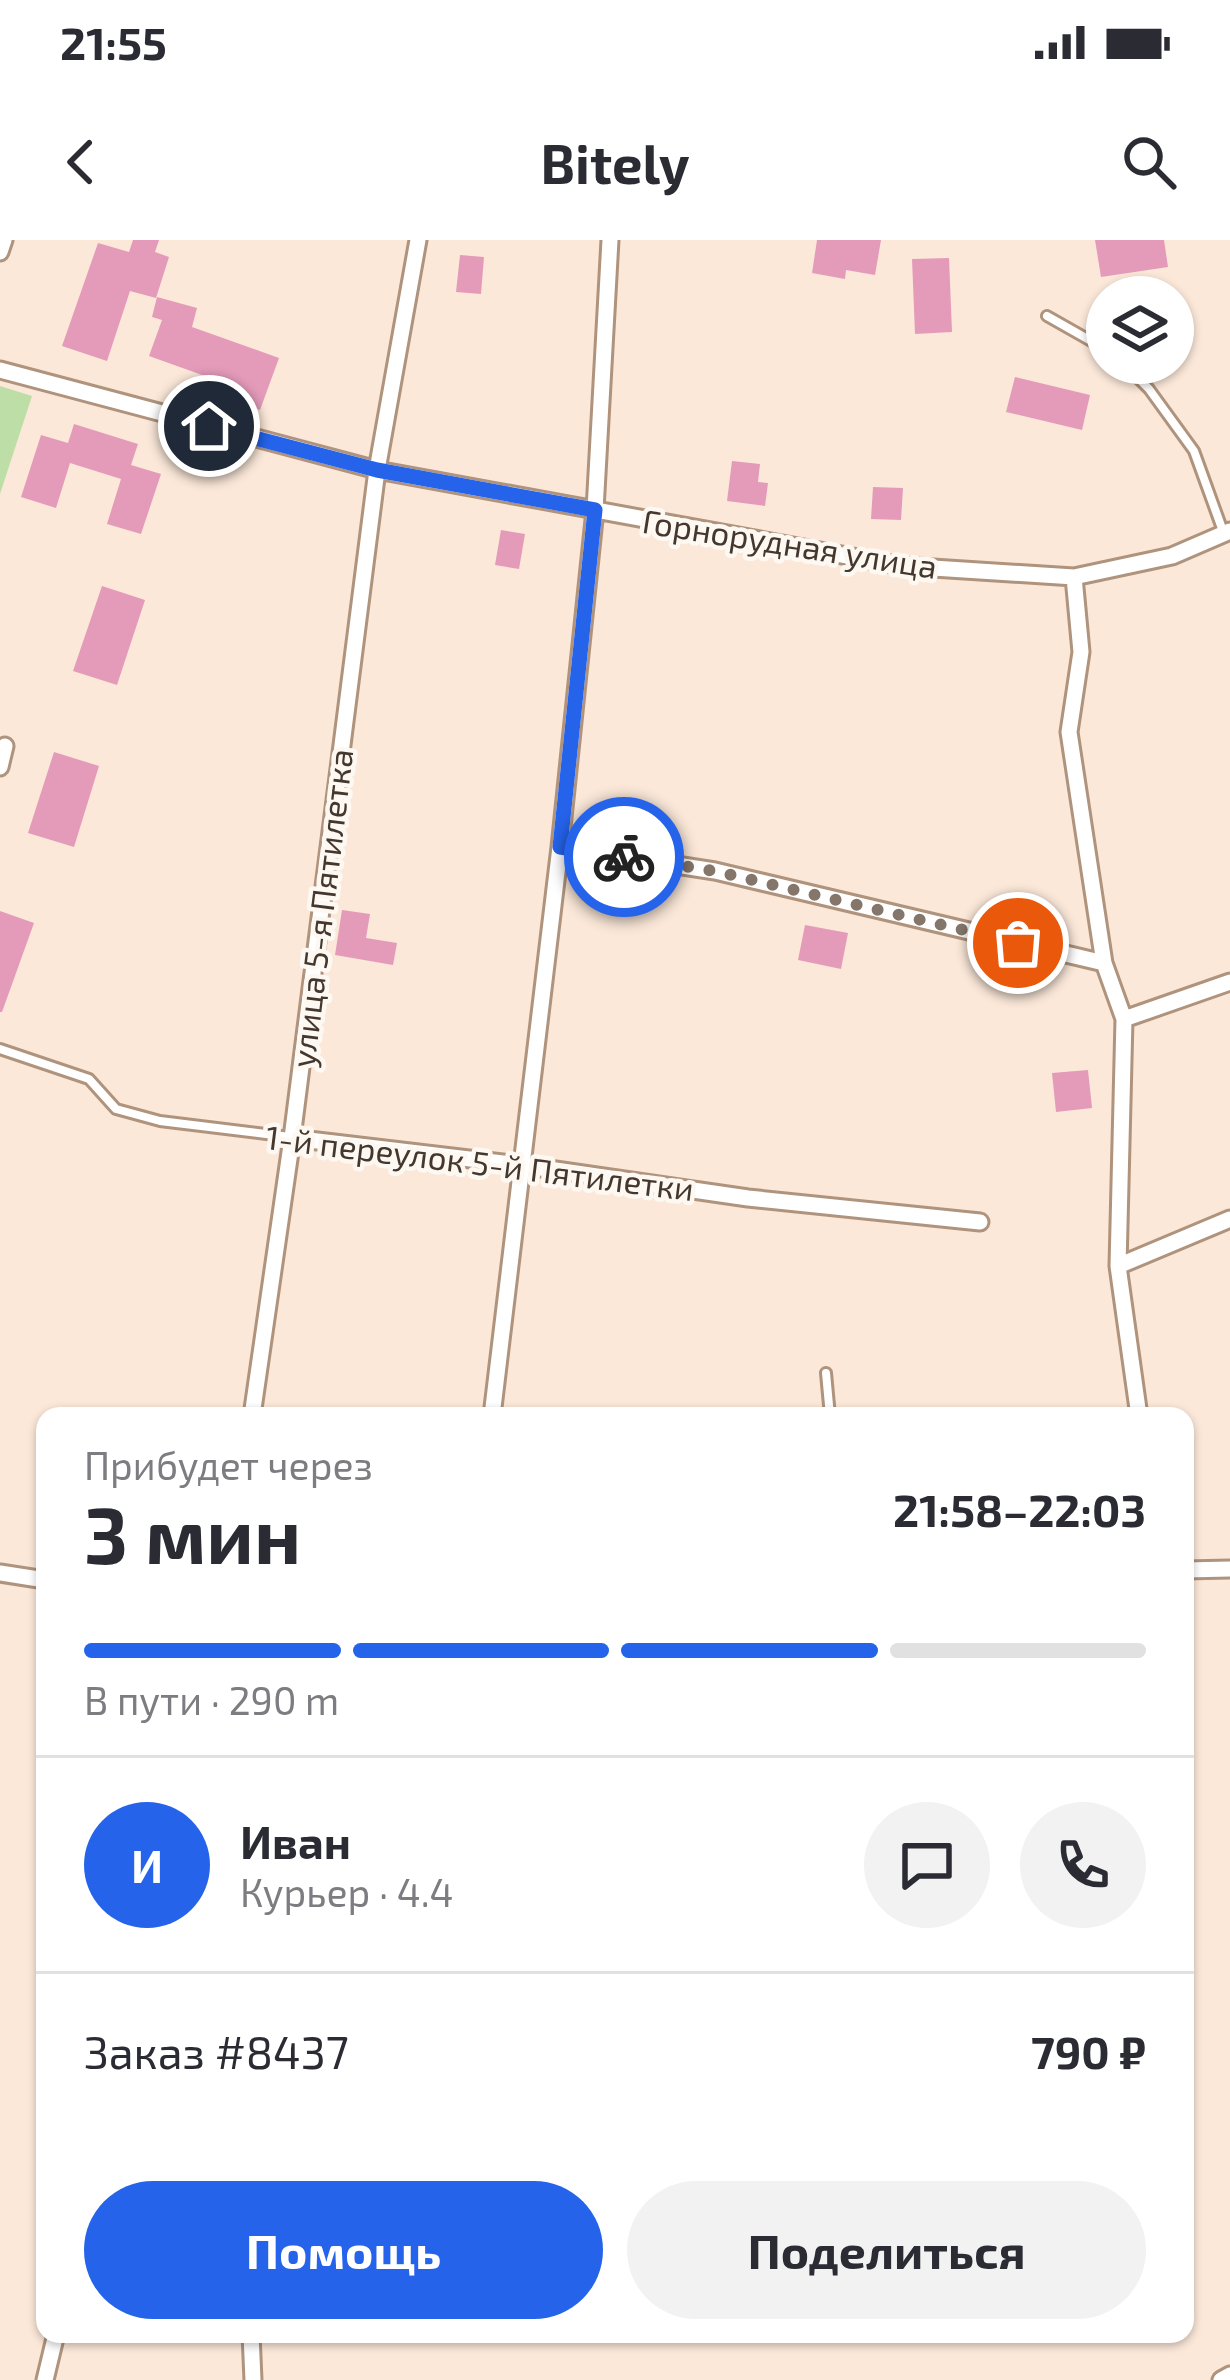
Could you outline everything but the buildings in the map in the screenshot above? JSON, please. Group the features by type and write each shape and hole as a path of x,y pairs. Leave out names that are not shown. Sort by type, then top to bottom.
{"street":[{"path":"0,252 4,240"},
{"name":"улица 5-я Пятилетка","path":"253,1407 377,470 418,240"},
{"path":"493,1407 595,510 610,240"},
{"name":"Горнорудная улица","path":"0,370 377,470 902,566 1074,578 1172,556 1227,533"},
{"path":"1074,578 1081,652 1069,732 1104,963 1124,1019 1118,1266 1137,1407"},
{"path":"0,767 5,746"},
{"path":"560,847 715,871 1104,963"},
{"path":"1124,1019 1230,982"},
{"name":"1-й переулок 5-й Пятилетки","path":"292,1138 748,1198 980,1222"},
{"path":"1118,1266 1230,1219"},
{"path":"1194,1570 1230,1569"},
{"path":"0,1573 36,1579"},
{"path":"45,2380 54,2343"},
{"path":"251,2343 253,2380"},
{"path":"1221,2380 1230,2375"}],"lane":[{"path":"1047,316 1086,338"},
{"path":"1144,384 1194,451 1227,533"},
{"name":"1-й переулок 5-й Пятилетки","path":"0,1049 89,1079 116,1109 160,1121 292,1138"},
{"path":"826,1373 829,1407"}],"green space":[{"path":"0,386 32,396 0,494"}],"way so far":[{"path":"624,857 715,871 1018,943"}],"route":[{"path":"209,426 377,470 595,510 560,847 624,857"}]}
